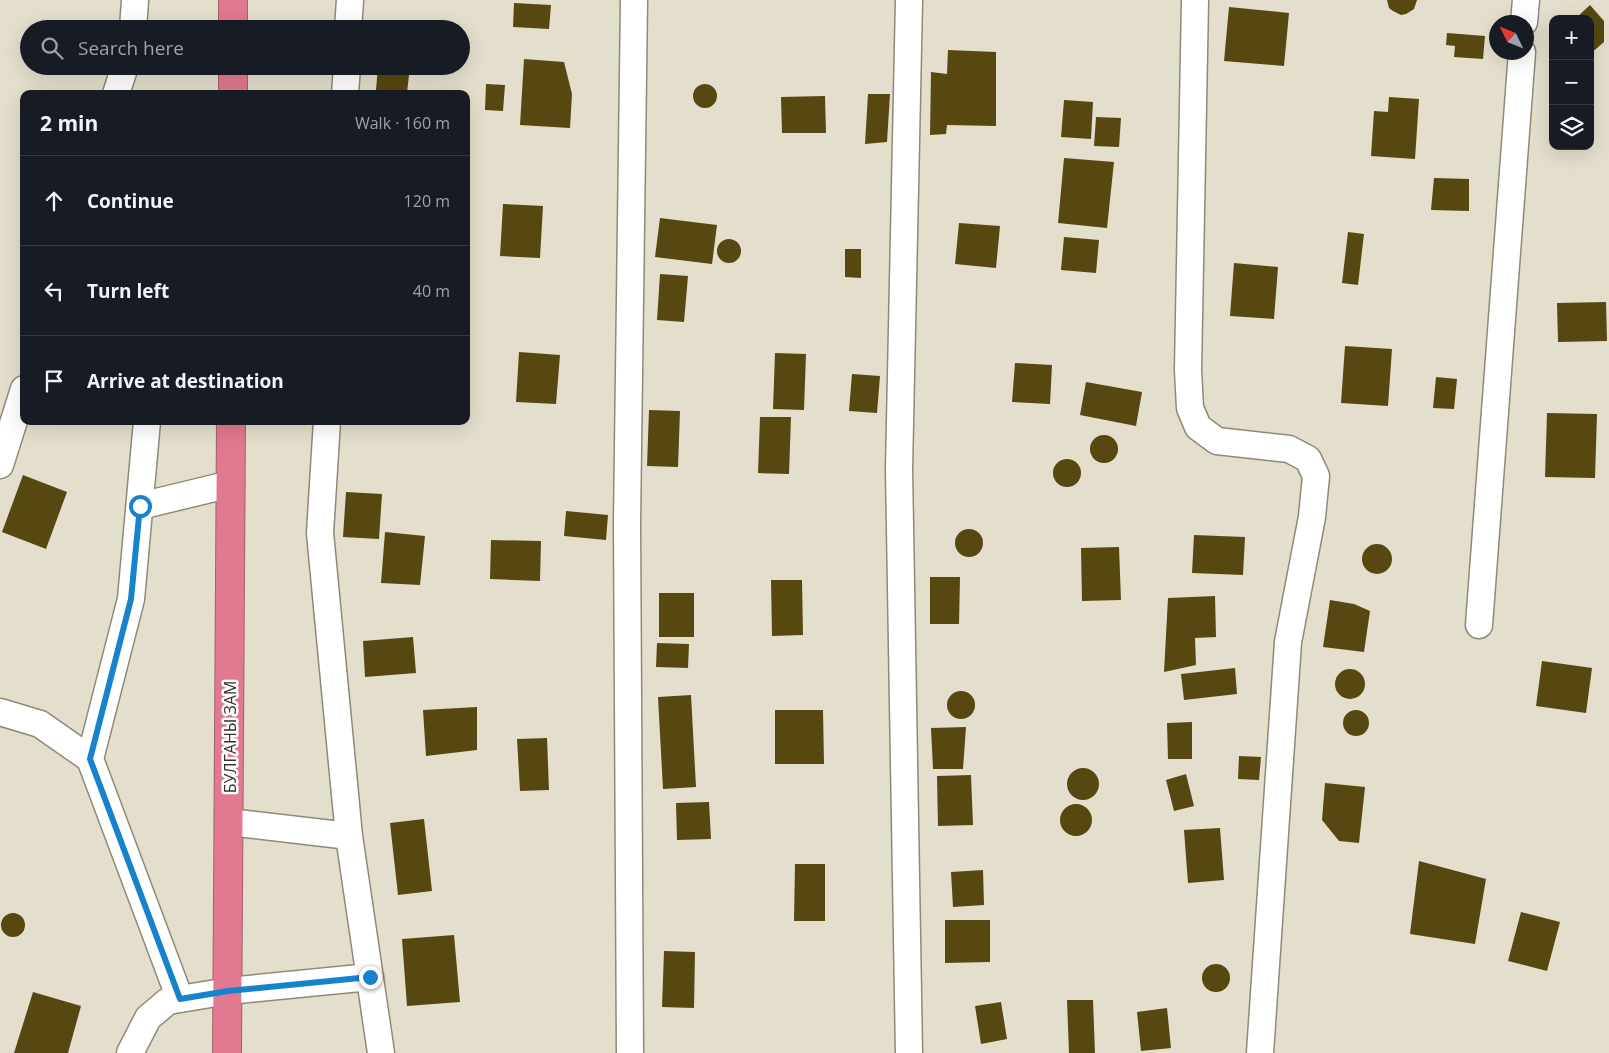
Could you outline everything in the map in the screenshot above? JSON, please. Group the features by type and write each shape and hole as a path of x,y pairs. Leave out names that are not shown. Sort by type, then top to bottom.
{"highway":[{"path":"233,0 233,20"},
{"path":"233,75 233,90"},
{"name":"БУЛГАНЫ ЗАМ","path":"227,1053 231,425"}],"street":[{"path":"133,20 135,0"},
{"path":"349,20 350,0"},
{"path":"630,1053 627,514 634,0"},
{"path":"909,0 899,469 909,1053"},
{"path":"1195,0 1188,370 1190,408 1198,427 1217,441 1289,449 1308,459 1316,476 1312,517 1288,642 1260,1053"},
{"path":"1525,15 1526,0"},
{"path":"1479,624 1521,60"},
{"path":"117,90 122,75"},
{"path":"345,90 346,75"},
{"path":"0,465 20,402"},
{"path":"90,759 131,599 147,425"},
{"path":"327,425 320,533 349,836 381,1053"},
{"path":"140,506 231,484"},
{"path":"0,712 40,724 90,759 180,999"},
{"path":"229,822 349,836"},
{"path":"130,1053 148,1018 168,1001 228,991 370,977"}],"building":[{"path":"1387,0 1417,0 1414,9 1401,15 1389,8"},
{"path":"514,3 551,5 549,29 513,27"},
{"path":"1590,5 1604,21 1604,42 1594,51 1594,15 1579,15"},
{"path":"1229,7 1289,13 1284,66 1224,61"},
{"path":"1447,33 1485,36 1483,59 1454,57 1455,46 1446,45"},
{"path":"948,50 996,52 996,126 947,125 946,134 930,135 931,72 947,74"},
{"path":"524,59 564,62 572,94 570,128 520,125"},
{"path":"377,75 409,75 407,90 376,90"},
{"path":"486,84 505,85 503,111 485,110"},
{"path":"705,84 714,87 717,96 714,105 705,108 696,105 693,96 696,87"},
{"path":"868,94 890,94 887,142 865,144"},
{"path":"825,96 826,133 782,133 781,97"},
{"path":"1389,97 1419,99 1415,159 1371,156 1374,111 1388,112"},
{"path":"1064,100 1093,102 1091,139 1061,137"},
{"path":"1096,117 1121,118 1119,147 1094,146"},
{"path":"1064,158 1114,162 1107,228 1058,223"},
{"path":"1434,178 1469,179 1469,211 1431,210"},
{"path":"503,204 543,206 540,258 500,256"},
{"path":"660,218 717,225 712,264 655,257"},
{"path":"959,223 1000,226 996,268 955,264"},
{"path":"1348,232 1364,234 1358,285 1342,283"},
{"path":"1064,237 1099,240 1096,273 1061,270"},
{"path":"729,239 738,242 741,251 738,260 729,263 720,260 717,251 720,242"},
{"path":"845,249 861,249 861,278 845,277"},
{"path":"1234,263 1278,267 1274,319 1230,316"},
{"path":"660,274 688,276 684,322 657,320"},
{"path":"1606,302 1607,341 1558,342 1557,303"},
{"path":"1345,346 1392,349 1388,406 1341,403"},
{"path":"519,352 560,355 556,404 516,402"},
{"path":"775,353 806,354 804,410 773,409"},
{"path":"1015,363 1052,365 1050,404 1012,402"},
{"path":"852,374 880,376 877,413 849,411"},
{"path":"1436,377 1457,379 1454,409 1433,408"},
{"path":"1086,382 1142,392 1136,426 1080,415"},
{"path":"649,410 680,411 678,467 647,466"},
{"path":"1547,413 1597,414 1595,478 1545,477"},
{"path":"760,417 791,417 789,474 758,473"},
{"path":"1104,435 1114,439 1118,449 1114,459 1104,463 1094,459 1090,449 1094,439"},
{"path":"1067,459 1077,463 1081,473 1077,483 1067,487 1057,483 1053,473 1057,463"},
{"path":"23,475 67,492 46,549 2,532"},
{"path":"346,492 382,494 379,539 343,537"},
{"path":"566,511 608,515 606,540 564,536"},
{"path":"969,529 979,533 983,543 979,553 969,557 959,553 955,543 959,533"},
{"path":"385,532 425,536 420,585 381,583"},
{"path":"1194,535 1245,537 1243,575 1192,573"},
{"path":"491,540 541,541 540,581 490,579"},
{"path":"1377,544 1383,545 1391,553 1391,565 1383,573 1377,574 1371,573 1363,565 1362,559 1363,553 1371,545"},
{"path":"1119,547 1121,600 1082,601 1081,548"},
{"path":"930,577 960,577 959,624 930,624"},
{"path":"771,580 802,580 803,635 772,636"},
{"path":"659,593 694,593 694,637 659,637"},
{"path":"1215,596 1216,637 1195,638 1196,665 1164,672 1168,598"},
{"path":"1330,600 1354,604 1370,611 1364,652 1323,647"},
{"path":"413,637 416,673 365,677 363,641"},
{"path":"657,643 689,644 688,668 656,667"},
{"path":"1542,661 1592,668 1586,713 1536,706"},
{"path":"1235,668 1237,694 1184,700 1181,674"},
{"path":"1350,669 1361,673 1365,684 1361,695 1350,699 1339,695 1335,684 1339,673"},
{"path":"961,691 971,695 975,705 971,715 961,719 951,715 947,705 951,695"},
{"path":"691,695 696,787 663,789 658,697"},
{"path":"477,707 477,750 426,756 423,710"},
{"path":"775,710 823,710 824,764 775,764"},
{"path":"1356,710 1365,714 1369,723 1365,732 1356,736 1347,732 1343,723 1347,714"},
{"path":"1192,722 1192,759 1168,759 1167,723"},
{"path":"966,727 963,769 933,769 931,728"},
{"path":"547,738 549,790 520,791 517,739"},
{"path":"1239,756 1261,757 1259,780 1238,779"},
{"path":"1083,768 1089,769 1094,773 1098,778 1098,790 1094,795 1089,799 1083,800 1077,799 1072,795 1068,790 1067,784 1068,778 1072,773 1077,769"},
{"path":"1186,774 1194,806 1174,811 1166,780"},
{"path":"971,775 973,825 938,826 937,776"},
{"path":"1325,783 1365,787 1359,843 1339,841 1322,820"},
{"path":"709,802 711,839 677,840 676,803"},
{"path":"1076,804 1082,805 1087,809 1091,814 1091,826 1087,831 1082,835 1076,836 1070,835 1065,831 1061,826 1060,820 1061,814 1065,809 1070,805"},
{"path":"424,819 432,891 398,895 390,823"},
{"path":"1220,828 1224,880 1188,883 1184,830"},
{"path":"1419,861 1486,879 1475,944 1410,934"},
{"path":"795,864 825,864 825,921 794,921"},
{"path":"983,870 984,905 953,907 951,872"},
{"path":"1521,912 1560,922 1547,971 1508,961"},
{"path":"13,913 22,916 25,925 22,934 13,937 4,934 1,925 4,916"},
{"path":"945,920 990,920 990,962 945,963"},
{"path":"454,935 460,1002 407,1006 402,939"},
{"path":"664,951 695,952 694,1008 662,1007"},
{"path":"1216,964 1226,968 1230,978 1226,988 1216,992 1206,988 1202,978 1206,968"},
{"path":"33,992 81,1006 68,1053 14,1053"},
{"path":"1067,1000 1093,1000 1095,1053 1069,1053"},
{"path":"1001,1002 1007,1039 981,1044 975,1006"},
{"path":"1167,1008 1171,1048 1141,1051 1137,1012"}],"route":[{"path":"140,506 131,599 90,759 180,999 228,991 370,977"}]}
